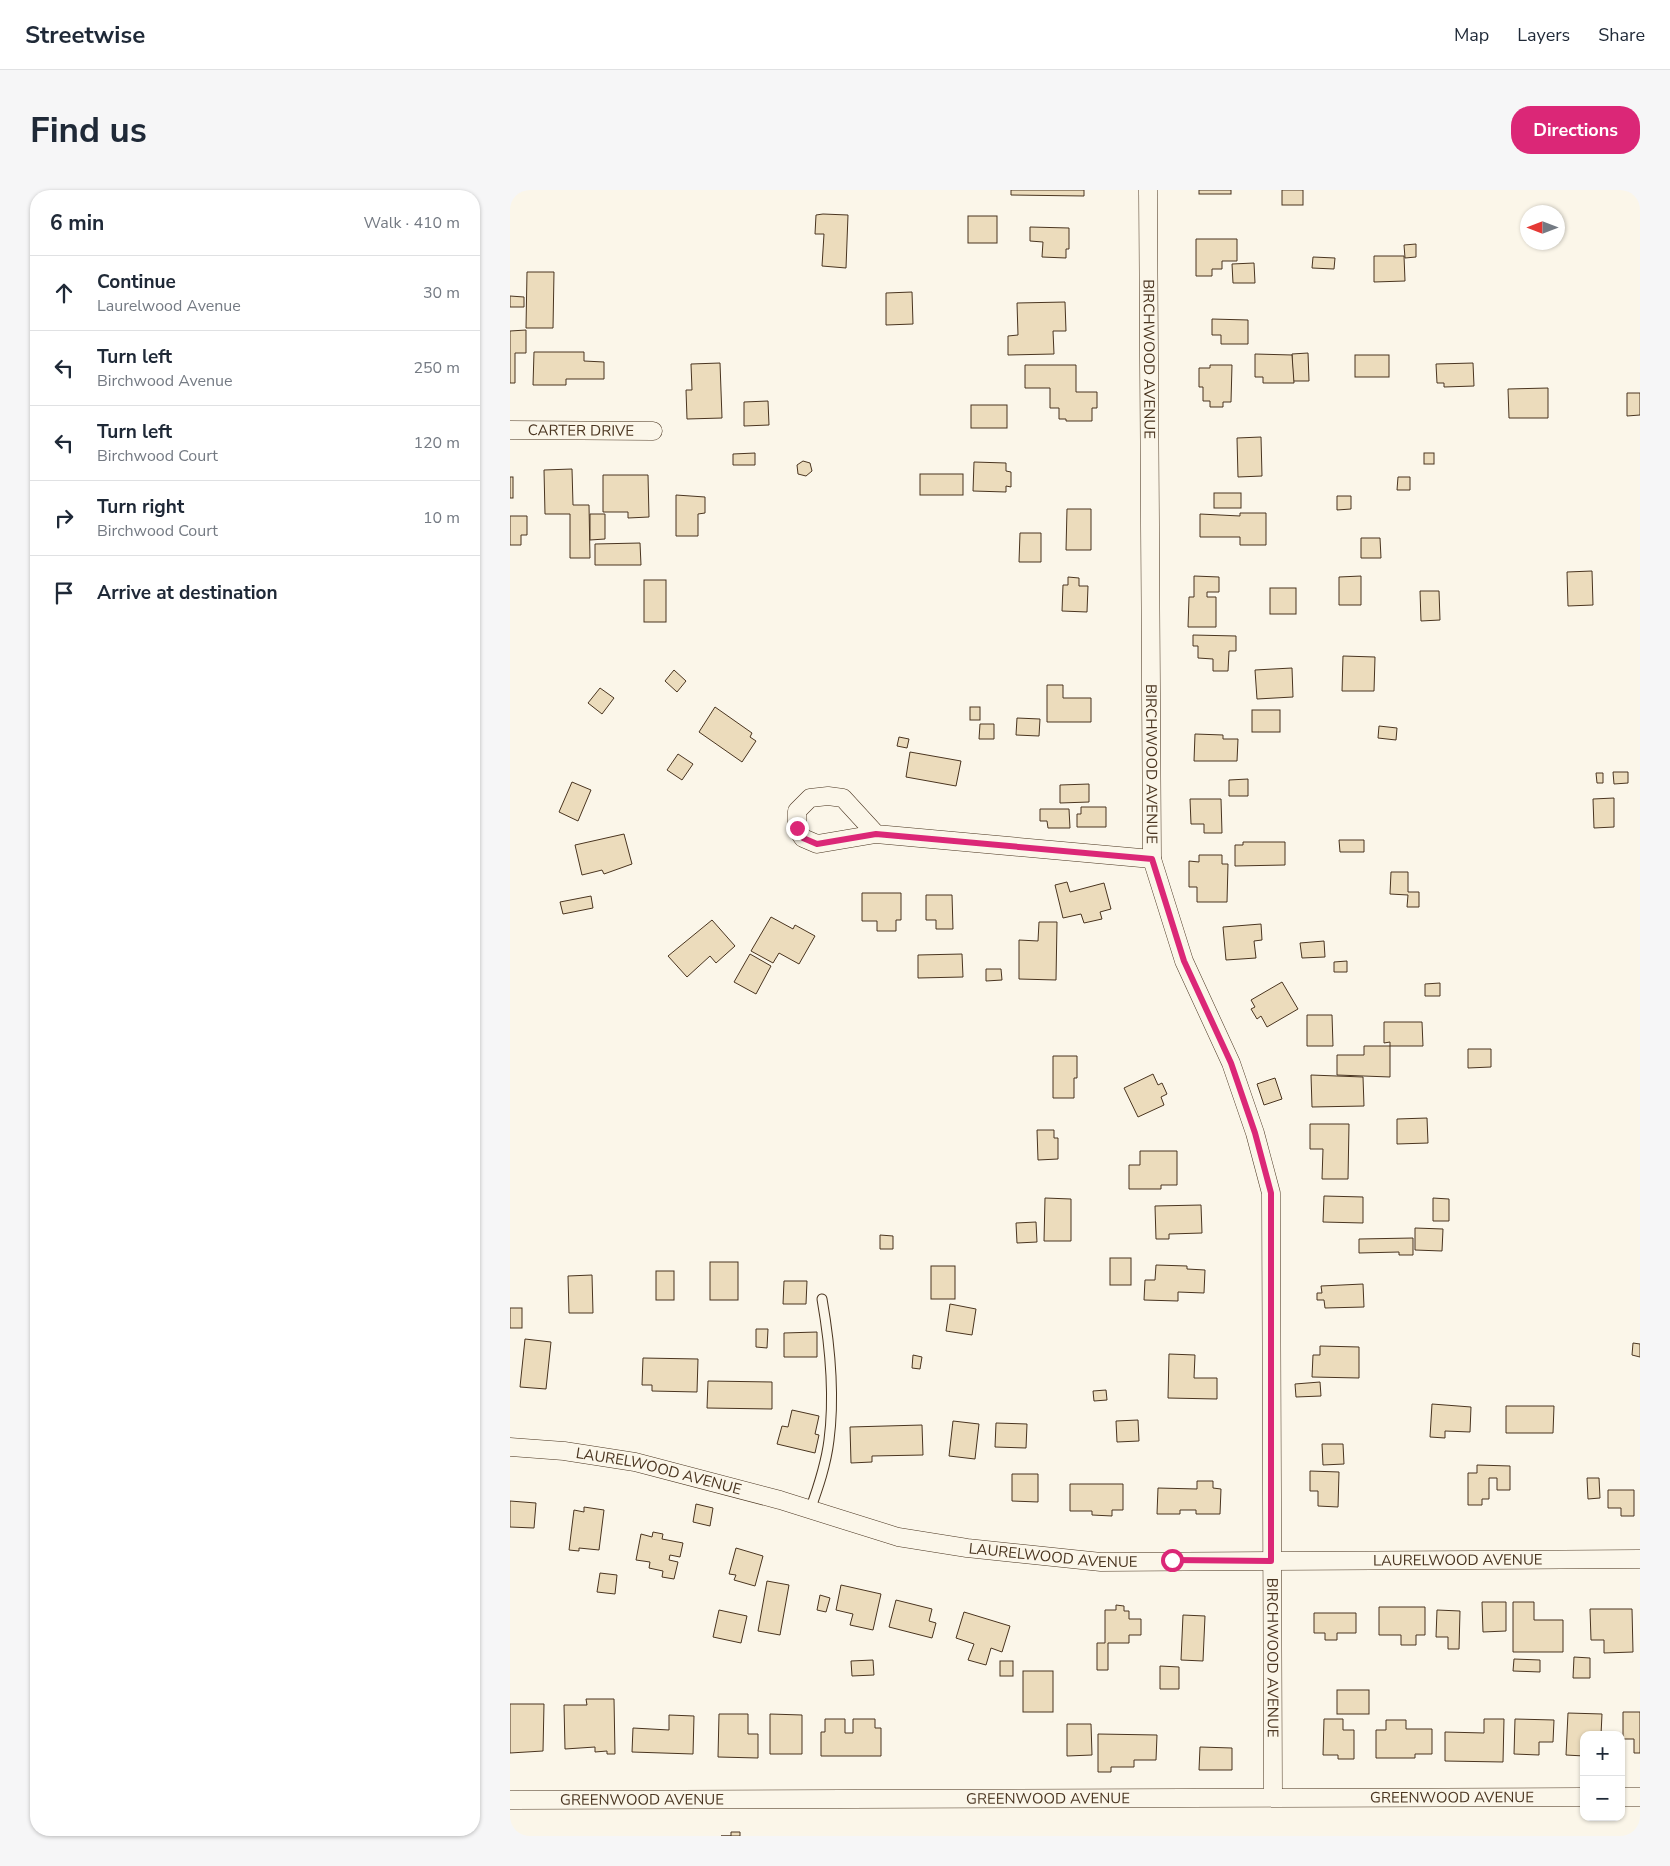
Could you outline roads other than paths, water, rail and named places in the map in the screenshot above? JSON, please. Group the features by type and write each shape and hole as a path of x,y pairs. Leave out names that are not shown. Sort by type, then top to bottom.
{"street":[{"name":"BIRCHWOOD AVENUE","path":"1148,190 1152,859 1184,961 1234,1072 1255,1133 1271,1193 1271,1561 1274,1797"},
{"name":"CARTER DRIVE","path":"510,430 653,431"},
{"path":"876,834 1152,859"},
{"name":"LAURELWOOD AVENUE","path":"510,1447 564,1451 635,1462 780,1500 898,1537 967,1548 1101,1562 1640,1559"},
{"name":"GREENWOOD AVENUE","path":"510,1800 1580,1797"},
{"path":"1625,1797 1640,1797"}],"lane":[{"path":"810,1510 822,1477 831,1421 829,1337 822,1300"}]}
